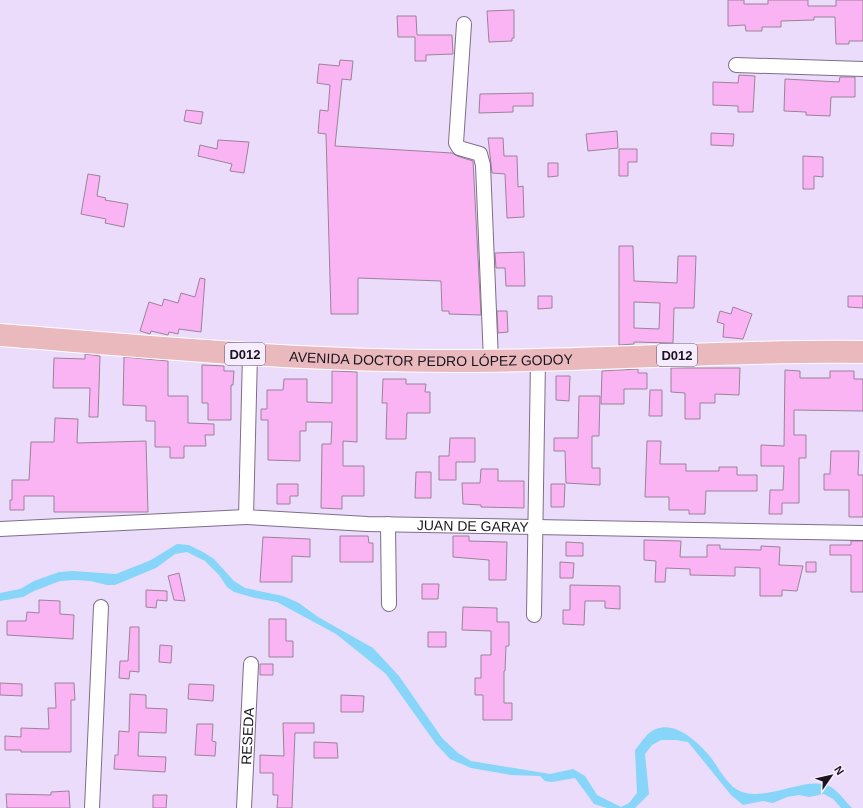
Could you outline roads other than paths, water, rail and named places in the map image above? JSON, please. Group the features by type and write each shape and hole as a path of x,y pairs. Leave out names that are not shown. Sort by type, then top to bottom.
{"main road":[{"name":"AVENIDA DOCTOR PEDRO LÓPEZ GODOY","path":"0,335 250,354 405,361 538,360 810,351 863,352"}],"street":[{"path":"464,24 456,143 459,148 480,154 483,165 492,361"},
{"path":"736,65 863,69"},
{"path":"246,517 250,354"},
{"path":"534,615 538,360"},
{"name":"JUAN DE GARAY","path":"0,529 246,517 320,523 863,533"},
{"path":"388,524 389,604"},
{"path":"92,808 101,607"},
{"name":"RESEDA","path":"244,808 251,664"}],"water":[{"path":"177,544 189,545 214,559 234,581 245,588 283,596 299,603 318,617 373,648 399,676 442,738 458,753 471,761 550,774 573,769 585,776 597,795 621,807 629,803 637,793 635,750 653,730 664,727 680,731 695,741 712,759 728,782 737,790 753,794 776,791 801,785 822,784 834,789 852,808 841,808 833,799 824,794 809,797 799,795 787,797 773,803 763,801 743,805 731,795 688,742 676,740 661,740 652,745 645,754 649,794 635,808 607,808 594,804 575,778 552,782 545,781 540,776 511,775 471,768 450,759 436,744 386,674 336,634 277,602 234,592 227,587 219,575 205,561 187,552 175,554 156,568 115,585 107,585 90,581 60,581 23,597 0,601 0,593 20,589 34,581 59,572 73,571 116,574 151,560"}]}
